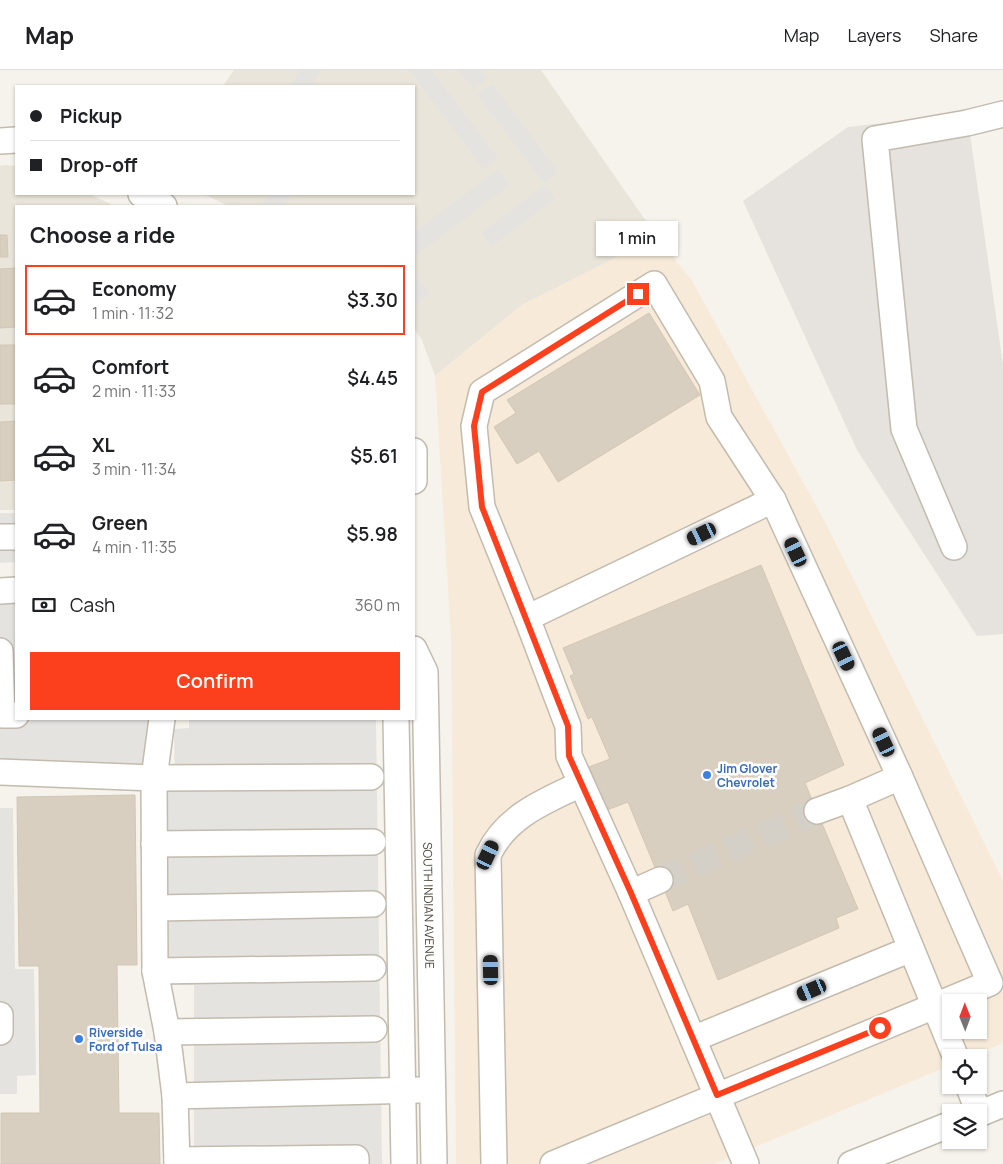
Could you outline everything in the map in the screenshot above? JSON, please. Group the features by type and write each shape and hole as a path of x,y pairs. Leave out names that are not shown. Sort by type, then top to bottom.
{"street":[{"path":"954,547 904,429 875,139 967,123 1003,114"},
{"path":"0,141 15,140"},
{"path":"143,195 162,205"},
{"path":"553,1164 717,1095 990,983 900,777 773,500 719,417 712,381 654,284 482,392 474,426 482,507 568,726 569,756 631,893 717,1095 746,1164"},
{"path":"527,618 773,500"},
{"path":"0,537 15,537"},
{"path":"0,591 15,590"},
{"path":"0,651 6,719"},
{"name":"SOUTH INDIAN AVENUE","path":"415,651 425,672 434,1164"},
{"path":"162,720 154,778 155,971 167,1032 175,1096 177,1162 356,1158 356,1164"},
{"path":"396,720 404,1164"},
{"path":"0,772 154,778 371,777"},
{"path":"817,811 900,777"},
{"path":"494,1164 488,855 495,839 531,808 582,784"},
{"path":"850,799 952,1049"},
{"path":"154,844 373,842"},
{"path":"631,893 660,880"},
{"path":"155,908 373,904"},
{"path":"693,1039 911,949"},
{"path":"155,971 373,968"},
{"path":"0,1015 0,1032"},
{"path":"167,1032 374,1029"},
{"path":"175,1096 432,1090"},
{"path":"987,1110 1003,1104"},
{"path":"851,1164 942,1128"}],"shaded area":[{"path":"234,70 541,70 657,237 522,305 435,376 422,340 415,330 415,205 226,205 206,195 415,195 415,85 224,85"},
{"path":"300,70 322,70 312,85 291,85"},
{"path":"409,70 431,70 498,158 484,169"},
{"path":"458,70 481,70 487,78 473,89"},
{"path":"492,84 559,172 544,183 477,95"},
{"path":"967,113 1003,365 1003,634 977,636 857,450 743,201 848,127"},
{"path":"0,166 15,166 15,195 92,195 112,205 15,205 15,510 0,510"},
{"path":"498,169 510,185 415,256 415,232"},
{"path":"545,185 555,199 491,247 481,233"},
{"path":"269,195 291,195 285,205 263,205"},
{"path":"657,237 692,281 825,522 1003,881 1003,1043 987,1050 942,1049 942,1069 714,1164 456,1164 451,637 435,376 522,305"},
{"path":"418,278 430,294 415,305 415,281"},
{"path":"0,513 15,513 15,562 0,563"},
{"path":"0,604 15,604 15,720 148,720 149,781 0,783"},
{"path":"189,720 376,720 382,1164 194,1164 194,985 169,985 165,791 175,791 174,729 189,728"},
{"path":"0,808 13,808 15,969 34,969 36,1075 17,1076 17,1094 0,1094"}],"building":[{"path":"0,235 7,235 8,257 0,257"},
{"path":"15,268 15,327 0,328 0,269"},
{"path":"649,313 700,395 558,482 539,451 517,464 494,427 516,413 507,400"},
{"path":"0,345 15,345 15,404 0,404"},
{"path":"15,421 15,480 0,481 0,422"},
{"name":"Jim Glover Chevrolet","path":"761,565 844,765 805,783 858,909 836,918 839,928 718,980 688,904 673,911 628,802 607,810 589,767 610,759 592,717 588,719 570,676 574,674 563,648"},
{"name":"Riverside Ford of Tulsa","path":"135,795 137,965 117,965 119,1113 159,1113 160,1164 1,1164 1,1113 40,1113 39,966 19,966 17,797"}],"tunnel":[{"path":"660,880 817,811"}],"place":[{"name":"Jim Glover Chevrolet","path":"707,775"},
{"name":"Riverside Ford of Tulsa","path":"79,1039"}],"route":[{"path":"638,294 482,392 474,426 482,507 568,726 569,756 631,893 717,1095 880,1028"}]}
